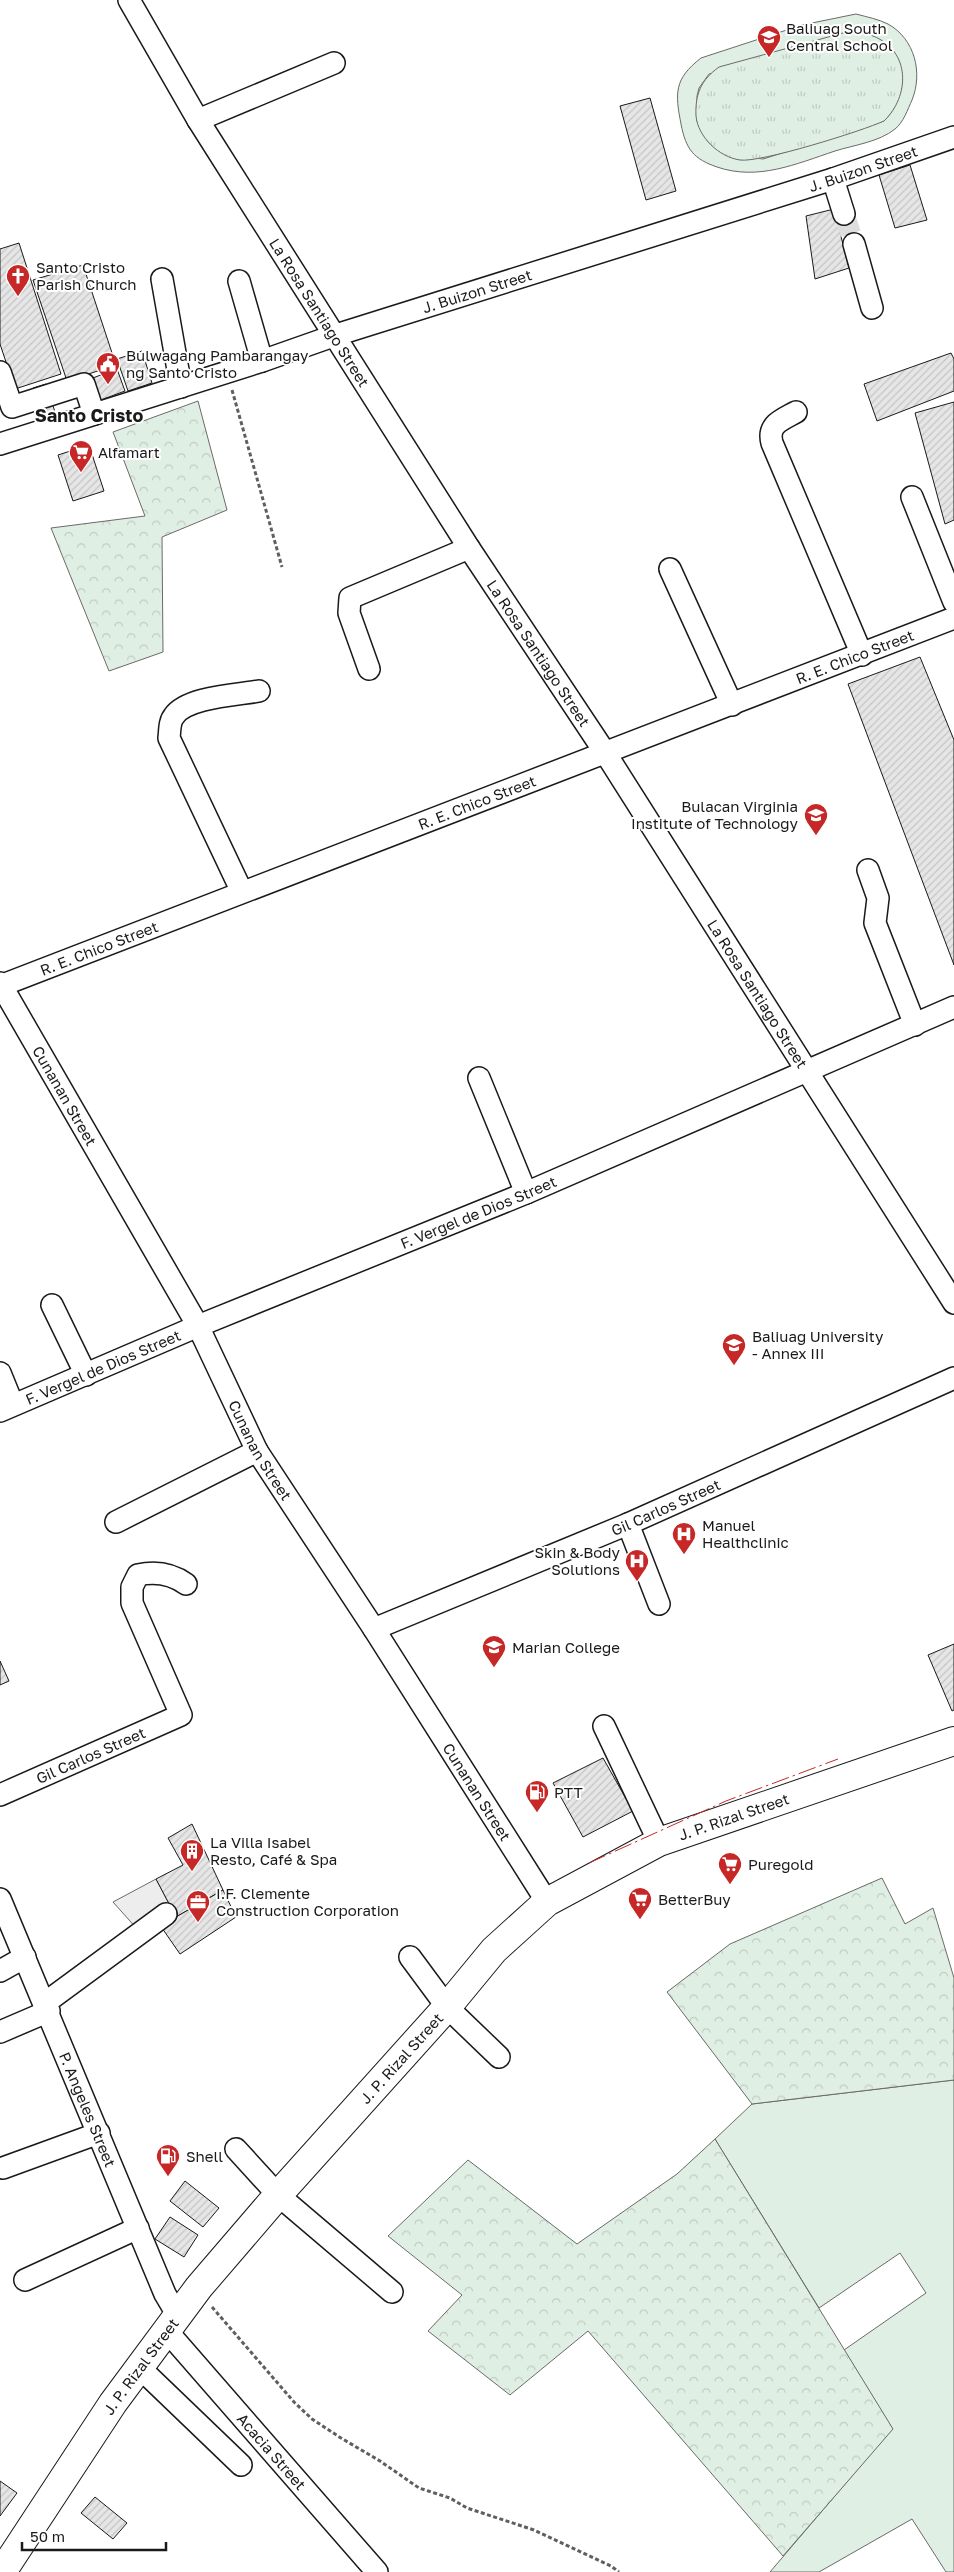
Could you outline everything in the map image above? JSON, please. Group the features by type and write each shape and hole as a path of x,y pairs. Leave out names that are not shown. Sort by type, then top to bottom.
{"main road":[{"name":"J. P. Rizal Street","path":"2,2572 139,2367 199,2287 278,2195 447,2007 494,1950 547,1902 659,1842 954,1741"}],"street":[{"name":"La Rosa Santiago Street","path":"129,0 198,120 336,335 469,548 606,754 954,1303"},
{"path":"198,120 334,63"},
{"name":"J. Buizon Street","path":"0,444 182,387 336,335 833,178 954,137"},
{"path":"833,178 844,214"},
{"path":"854,244 872,308"},
{"path":"162,279 182,387"},
{"path":"239,281 262,361"},
{"path":"0,372 12,407 84,384 94,414"},
{"path":"796,412 772,426 769,433 862,655"},
{"path":"912,497 954,602"},
{"path":"369,669 349,613 350,598 469,548"},
{"path":"670,569 732,705"},
{"name":"R. E. Chico Street","path":"1,985 606,754 954,618"},
{"path":"242,892 169,738 171,721 175,714 188,704 260,691"},
{"path":"868,870 878,898 875,923 916,1025"},
{"name":"Cunanan Street","path":"1,985 198,1326 257,1451 374,1629 547,1902"},
{"name":"F. Vergel de Dios Street","path":"6,1408 198,1326 526,1193 954,1007"},
{"path":"479,1078 526,1193"},
{"path":"52,1306 86,1375"},
{"path":"0,1373 6,1408"},
{"name":"Gil Carlos Street","path":"374,1629 628,1524 954,1378"},
{"path":"116,1522 257,1451"},
{"path":"628,1524 660,1604"},
{"name":"Gil Carlos Street","path":"0,1795 181,1715 132,1603 132,1587 138,1575 151,1572 176,1576 186,1584"},
{"path":"604,1726 659,1842"},
{"name":"P. Angeles Street","path":"0,1899 47,2007 165,2294 172,2323"},
{"path":"0,2032 47,2007 166,1914"},
{"path":"0,1971 25,1957"},
{"path":"410,1957 447,2007 499,2057"},
{"path":"3,2168 99,2133"},
{"path":"236,2149 278,2195 392,2292"},
{"path":"25,2280 138,2228"},
{"name":"Acacia Street","path":"172,2323 377,2572"},
{"path":"139,2367 241,2465"}],"path":[{"path":"227,372 282,567"},
{"path":"214,2310 294,2402 312,2419 341,2438 380,2461 419,2488 450,2498 467,2508 534,2530 611,2566 618,2572"}],"green space":[{"path":"856,14 884,22 897,30 905,38 914,58 917,79 912,100 900,123 889,133 874,140 806,161 762,172 732,171 702,161 692,152 686,141 679,113 679,87 686,73 701,58 802,25","holes":["879,39 895,55 901,73 896,103 884,121 763,159 724,154 708,142 697,121 697,96 699,88 709,74"]},
{"path":"850,31 870,35 885,43 894,52 900,63 902,87 899,99 893,111 884,121 811,145 751,160 740,160 725,155 705,138 696,116 698,94 704,82 719,67"},
{"path":"198,401 227,510 162,537 163,652 109,671 51,528 145,516 113,432"},
{"path":"882,1878 905,1924 933,1908 954,1978 954,2080 752,2104 667,1992 730,1944"},
{"path":"954,2080 954,2572 946,2572 912,2519 819,2572 770,2572 892,2429 844,2350 926,2293 900,2253 819,2308 715,2139 752,2104"},
{"path":"715,2139 893,2429 783,2556 588,2331 510,2395 428,2331 462,2295 388,2236 468,2160 577,2244 677,2174"}],"shaded area":[{"path":"156,1879 176,1917 147,1940 113,1902"}],"building":[{"path":"650,98 676,191 646,200 620,106"},
{"path":"910,165 927,220 895,228 879,175"},
{"path":"834,209 849,268 815,279 806,216"},
{"name":"Santo Cristo Parish Church","path":"19,243 61,374 15,389 0,344 0,249"},
{"path":"83,265 116,365 67,381 33,280"},
{"path":"142,351 152,383 128,391 117,359"},
{"path":"951,353 954,359 954,391 877,421 864,384"},
{"name":"Bulwagang Pambarangay ng Santo Cristo","path":"117,369 125,391 98,401 90,379"},
{"path":"46,384 55,412 41,416 33,388"},
{"path":"954,402 954,520 945,524 915,413"},
{"name":"Alfamart","path":"89,445 104,491 73,501 58,455"},
{"path":"920,657 954,740 954,965 848,684"},
{"path":"954,1644 954,1710 952,1711 928,1655"},
{"path":"0,1661 9,1681 0,1685"},
{"path":"603,1758 633,1811 583,1837 553,1783"},
{"name":"La Villa Isabel Resto, Café & Spa","path":"192,1824 223,1890 176,1917 156,1879 183,1865 168,1838"},
{"name":"I.F. Clemente Construction Corporation","path":"223,1890 236,1917 180,1954 162,1928 176,1917"},
{"path":"185,2181 219,2208 203,2227 170,2201"},
{"path":"170,2217 198,2235 184,2257 155,2239"},
{"path":"0,2481 17,2493 0,2516"},
{"path":"95,2497 127,2523 113,2539 81,2513"}],"tunnel":[{"path":"844,214 854,244"}],"power":[{"path":"589,1863 726,1801 838,1759"}],"place":[{"name":"Baliuag South Central School","path":"769,58"},
{"name":"Santo Cristo Parish Church","path":"18,297"},
{"name":"Bulwagang Pambarangay ng Santo Cristo","path":"108,385"},
{"name":"Alfamart","path":"81,473"},
{"name":"Bulacan Virginia Institute of Technology","path":"816,836"},
{"name":"Baliuag University - Annex III","path":"734,1366"},
{"name":"Manuel Healthclinic","path":"684,1555"},
{"name":"Skin & Body Solutions","path":"637,1582"},
{"name":"Marian College","path":"494,1668"},
{"name":"PTT","path":"537,1813"},
{"name":"La Villa Isabel Resto, Café & Spa","path":"192,1872"},
{"name":"Puregold","path":"730,1885"},
{"name":"BetterBuy","path":"640,1920"},
{"name":"I.F. Clemente Construction Corporation","path":"198,1923"},
{"name":"Shell","path":"168,2177"}],"district":[{"name":"Santo Cristo","path":"89,415"}]}
